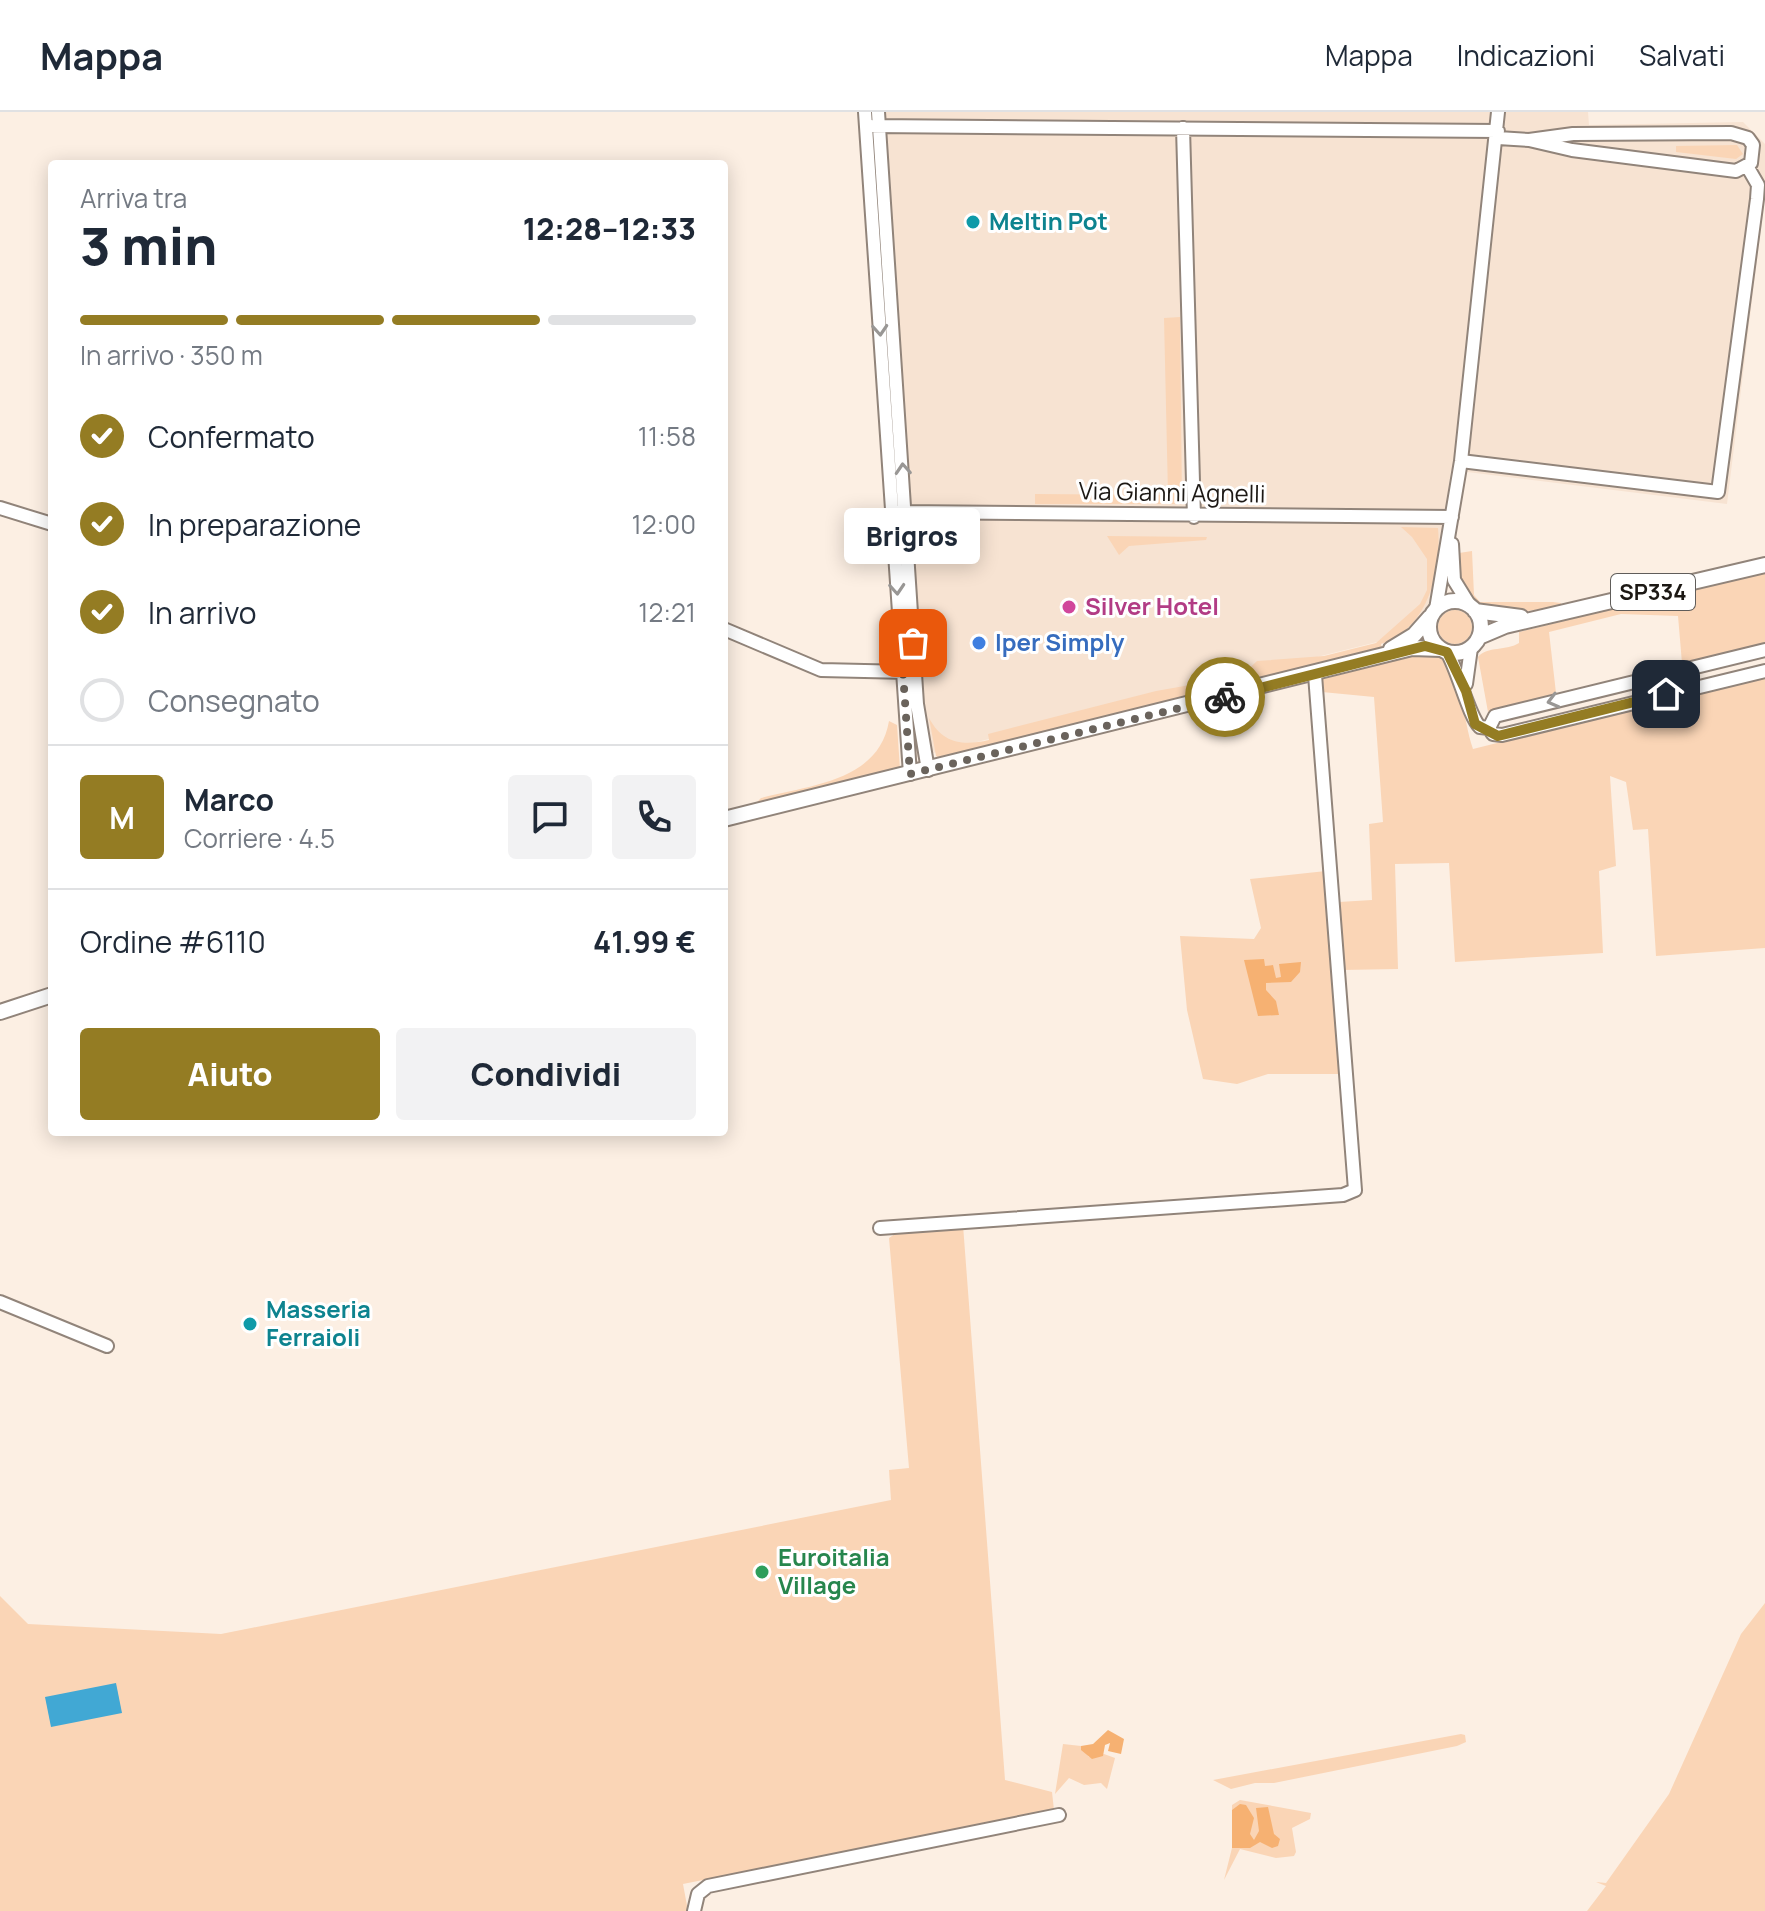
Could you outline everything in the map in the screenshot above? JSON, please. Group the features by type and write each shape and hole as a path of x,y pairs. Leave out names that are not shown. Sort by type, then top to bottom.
{"main road":[{"name":"SP334","path":"728,818 1425,646 1459,653 1475,642 1541,618 1765,565"},
{"name":"SP334","path":"1371,659 1414,635 1434,612 1451,602 1497,616 1541,618"},
{"path":"1472,608 1481,623 1475,642"},
{"path":"1434,612 1429,631 1444,650"},
{"path":"0,1012 48,996"}],"street":[{"path":"865,112 875,122 909,672 910,774"},
{"path":"1434,612 1461,461 1498,135 1498,112"},
{"path":"875,122 1498,135 1572,150 1736,171 1747,166 1754,154 1753,145 1740,133 1573,134 1529,140"},
{"path":"1183,128 1194,517"},
{"path":"1461,461 1718,492 1757,199 1758,185 1747,166"},
{"path":"0,508 48,523"},
{"name":"Via Gianni Agnelli","path":"898,512 1452,519"},
{"path":"1452,519 1453,575 1472,608"},
{"path":"728,631 821,670 909,672"},
{"path":"1466,691 1475,642"},
{"path":"1444,650 1466,691 1475,724 1489,728 1498,736 1765,671"},
{"path":"1489,728 1495,716 1765,650"},
{"path":"1735,658 1739,677"},
{"path":"909,672 928,770"},
{"path":"880,1228 1343,1195 1355,1190 1315,675"},
{"path":"1587,693 1592,714"},
{"path":"0,1302 107,1346"},
{"path":"694,1911 698,1894 708,1886 1059,1815"}],"shaded area":[{"path":"861,112 1588,112 1589,125 1743,122 1765,144 1765,195 1727,504 1451,470 1434,592 1423,615 1393,638 901,761"},
{"path":"1737,145 1743,154 1736,159 1676,152 1676,146"},
{"path":"1180,317 1182,504 1035,504 1035,494 1168,495 1164,318"},
{"path":"1401,527 1438,528 1437,563 1434,580 1420,613 1397,637 1381,644 1382,648 941,759 936,756 929,718 947,738 962,743 980,742 989,740 988,734 1156,691 1241,676 1257,661 1324,656 1376,643 1420,604 1427,590 1427,559"},
{"path":"1107,536 1207,537 1206,540 1129,546 1119,555"},
{"path":"1472,551 1474,595 1480,602 1553,602 1561,603 1561,606 1508,612 1472,600 1461,590 1459,553"},
{"path":"1765,571 1765,644 1682,663 1678,616 1621,614 1549,632 1556,693 1488,712 1478,657 1487,651 1519,643 1519,632"},
{"path":"1455,610 1467,615 1472,627 1467,639 1455,644 1443,639 1438,627 1443,615"},
{"path":"1434,650 1451,669 1473,749 1765,676 1765,948 1656,956 1648,829 1633,830 1626,782 1610,776 1616,866 1599,871 1603,953 1455,962 1449,863 1395,864 1398,969 1342,970 1335,886 1339,902 1372,900 1369,824 1383,822 1374,697 1322,692 1320,680"},
{"path":"889,721 897,725 900,769 754,805 761,798 821,784 857,768 872,757 883,741"},
{"path":"1326,871 1343,1074 1268,1074 1237,1084 1203,1079 1187,1010 1180,936 1254,939 1261,928 1250,879"},
{"path":"1264,959 1265,966 1273,965 1276,978 1281,977 1279,964 1301,962 1300,972 1291,982 1266,983 1266,990 1276,1001 1279,1015 1258,1016 1244,960"},
{"name":"Euroitalia Village","path":"963,1225 1005,1780 1052,1792 1054,1810 683,1884 688,1911 0,1911 0,1596 28,1624 221,1634 891,1500 889,1470 909,1468 889,1238 898,1232"},
{"path":"1765,1603 1765,1911 1587,1911 1606,1886 1596,1882 1606,1883 1669,1794 1741,1634"},
{"path":"1108,1730 1124,1739 1121,1754 1108,1751 1110,1743 1105,1745 1103,1756 1092,1759 1081,1750 1081,1746 1093,1744"},
{"path":"1465,1735 1466,1742 1457,1746 1274,1783 1255,1783 1231,1789 1213,1780"},
{"path":"1063,1744 1081,1746 1089,1757 1104,1754 1115,1758 1107,1789 1101,1783 1084,1785 1069,1778 1055,1794"},
{"path":"1240,1800 1311,1813 1310,1819 1292,1828 1294,1856 1276,1858 1240,1849 1224,1880 1232,1848 1232,1805"},
{"path":"1240,1804 1246,1805 1254,1818 1250,1834 1254,1840 1259,1831 1256,1808 1268,1807 1274,1834 1280,1839 1278,1846 1272,1848 1260,1842 1250,1848 1232,1848 1232,1810"}],"water":[{"path":"116,1683 122,1713 51,1727 45,1697"}],"way so far":[{"path":"913,643 911,614 899,615 910,774 1225,697"}],"place":[{"name":"Meltin Pot","path":"973,222"},
{"name":"Silver Hotel","path":"1069,607"},
{"name":"Brigros","path":"913,643"},
{"name":"Iper Simply","path":"979,643"},
{"name":"Masseria Ferraioli","path":"250,1324"},
{"name":"Euroitalia Village","path":"762,1572"}],"route":[{"path":"1225,697 1425,646 1447,652 1466,691 1475,724 1483,729 1489,728 1498,736 1666,694"}]}
